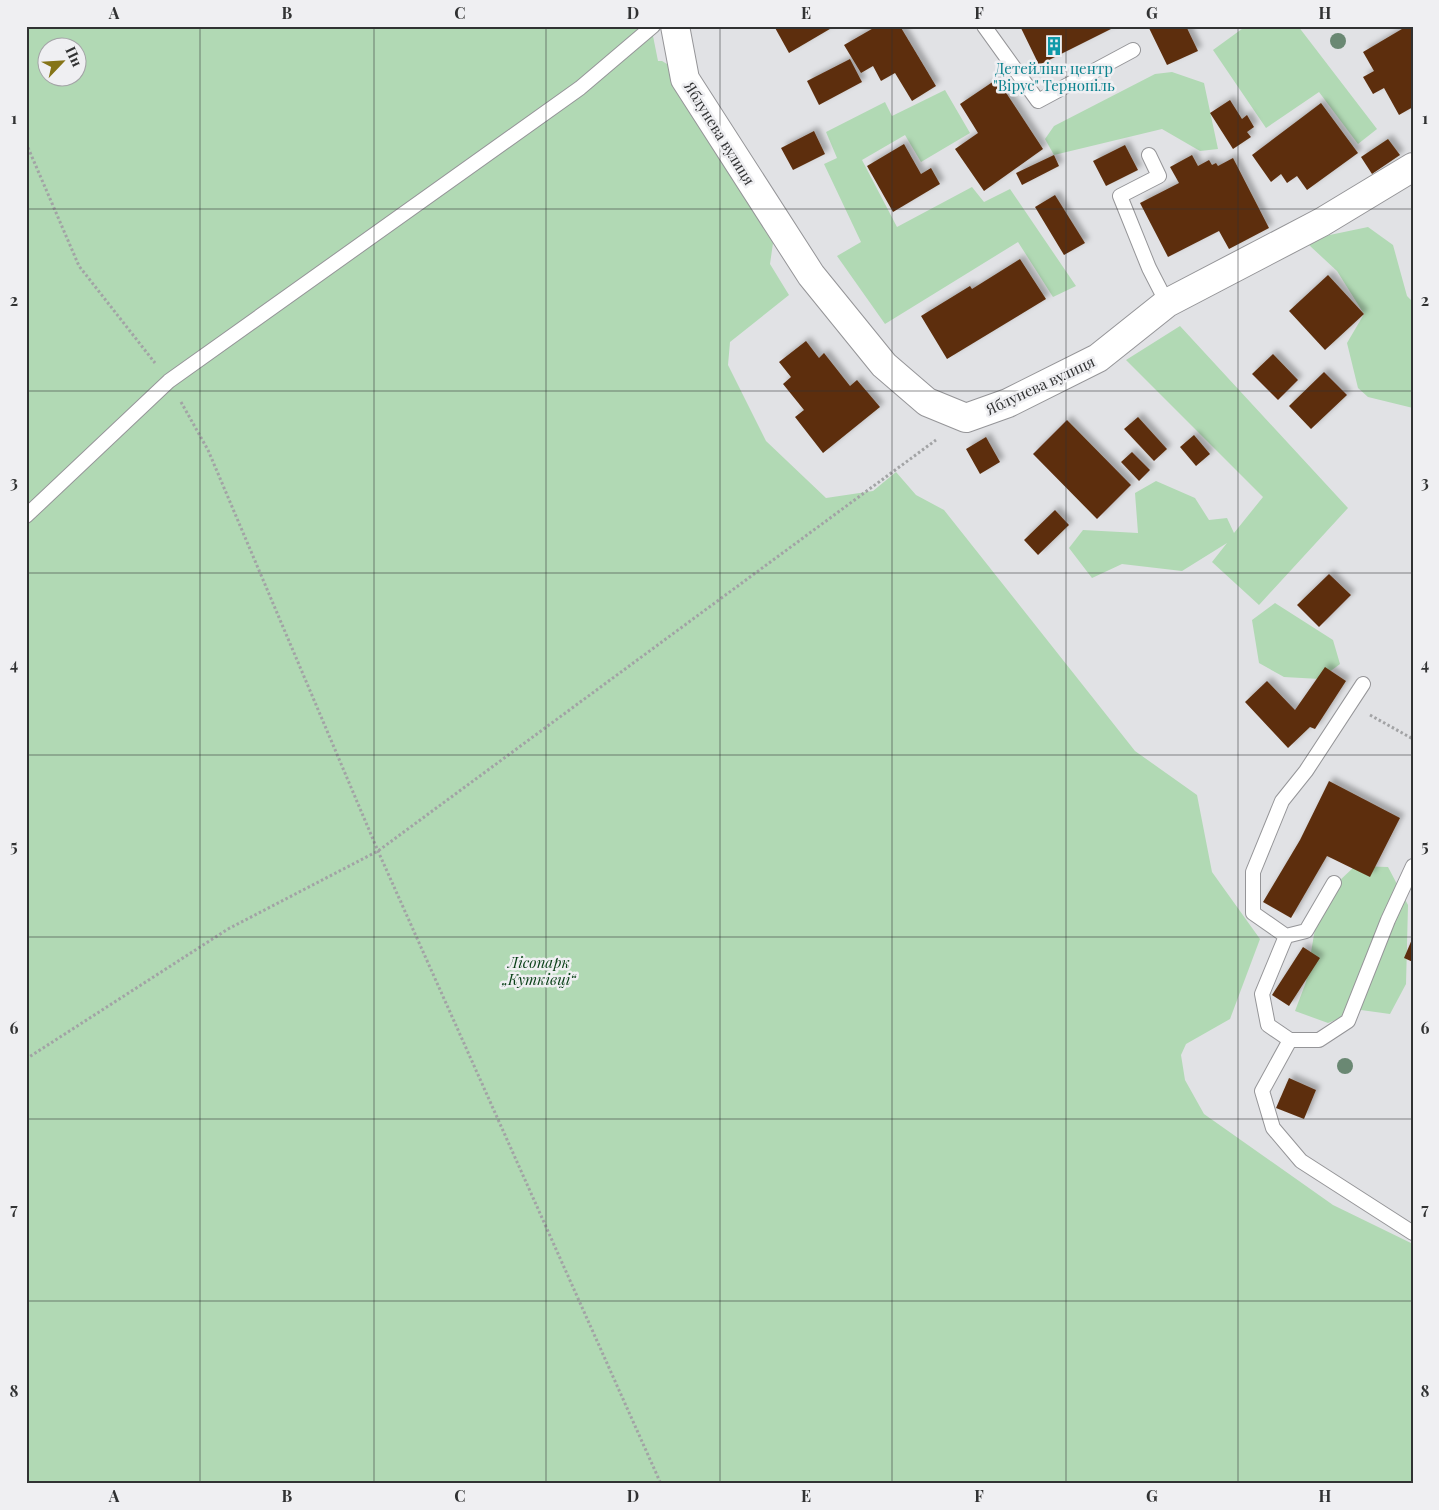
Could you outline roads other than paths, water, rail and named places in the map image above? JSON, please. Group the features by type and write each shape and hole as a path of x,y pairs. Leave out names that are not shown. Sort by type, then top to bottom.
{"street":[{"name":"Яблунева вулиця","path":"675,26 685,79 811,275 884,365 927,402 966,418 1008,403 1098,358 1167,303 1322,222 1413,167"}],"lane":[{"path":"26,516 169,381 580,88 653,26"},
{"path":"984,26 1038,101 1133,50"},
{"path":"1149,155 1159,176 1120,196 1149,268 1167,303"},
{"path":"1334,883 1306,931 1286,936 1253,913 1253,872 1282,801 1306,771 1363,684"},
{"path":"1286,936 1262,994 1268,1025 1290,1040 1319,1040 1348,1021 1388,920 1413,866"},
{"path":"1290,1040 1262,1091 1273,1128 1301,1161 1413,1233"}],"place":[{"name":"Детейлінг центр \"Вірус\" Тернопіль","path":"1054,46"}],"park label":[{"name":"Лісопарк „Кутківці“","path":"539,970"}]}
